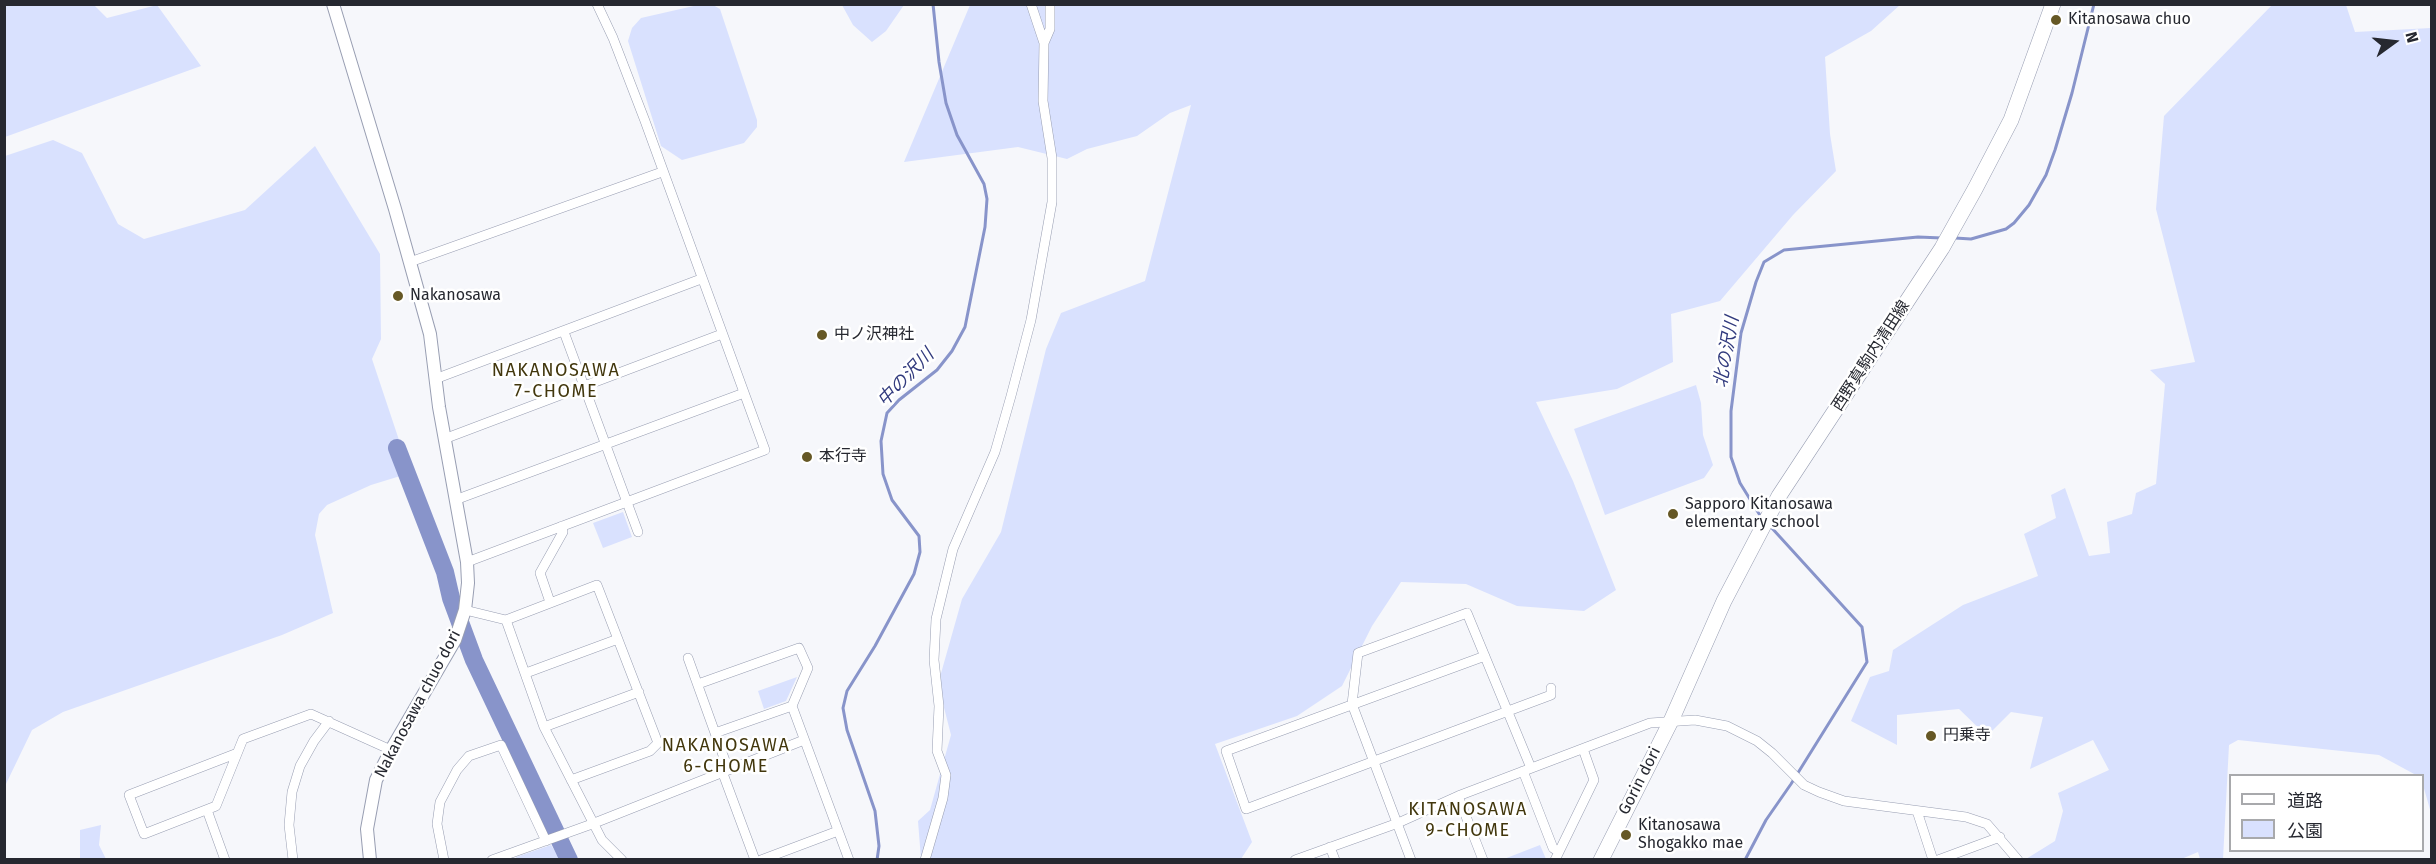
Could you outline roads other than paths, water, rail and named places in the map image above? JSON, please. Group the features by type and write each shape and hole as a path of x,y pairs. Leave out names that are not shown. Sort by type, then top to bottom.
{"main road":[{"name":"西野真駒内清田線","path":"1679,702 1724,601 1769,515 1942,249 2011,120 2053,4"},
{"name":"Gorin dori","path":"1601,860 1679,702"}],"street":[{"name":"Nakanosawa chuo dori","path":"333,4 411,262 430,334 444,439 467,562 468,583 465,610 449,652 391,750 376,780 370,802 367,829 370,860"},
{"path":"467,562 765,450 613,38 597,4"},
{"path":"925,860 943,798 946,775 937,751 939,706 934,660 936,619 952,549 995,452 1011,396 1030,320 1052,202 1052,158 1043,101 1044,43 1031,4"},
{"path":"1044,43 1050,29 1050,4"},
{"path":"411,262 662,172"},
{"path":"435,379 701,279"},
{"path":"564,332 638,532"},
{"path":"444,439 722,334"},
{"path":"455,500 744,393"},
{"path":"550,602 540,573 563,532 562,526"},
{"path":"465,610 506,620 597,585 658,743 650,751 571,780"},
{"path":"1411,860 1352,704 1358,653 1467,613 1507,711 1557,856"},
{"path":"506,620 544,727 592,824 602,840 622,860"},
{"path":"526,673 618,639"},
{"path":"698,684 799,648 808,668 792,706 849,860"},
{"path":"1485,656 1226,751 1246,809 1551,695 1551,688"},
{"path":"688,658 716,733 725,770 755,860"},
{"path":"544,727 639,692"},
{"path":"716,733 792,706"},
{"path":"236,754 129,795 144,834 216,806 243,739 311,714 391,750"},
{"path":"1295,860 1398,823 1458,796 1650,723 1695,720 1727,726 1756,741 1772,753 1804,785 1844,801 1966,817 1987,824 2018,860"},
{"path":"293,860 289,825 292,792 300,766 329,721"},
{"path":"492,860 510,857 804,740"},
{"path":"444,860 437,824 440,802 457,770 469,756 501,745 548,840"},
{"path":"1557,856 1594,780 1583,749"},
{"path":"1458,796 1483,860"},
{"path":"207,810 225,860"},
{"path":"1917,811 1933,860"},
{"path":"761,860 838,831"},
{"path":"1938,860 2000,837"},
{"path":"1330,847 1335,860"}],"waterway":[{"name":"中の沢川","path":"877,860 879,846 875,811 847,730 843,708 847,691 875,646 914,574 920,552 919,536 892,500 883,474 881,441 887,413 899,400 937,370 952,351 965,327 985,227 987,199 984,184 957,135 946,103 933,4"},
{"name":"北の沢川","path":"1955,238 1971,239 2006,229 2029,205 2046,175 2055,150 2094,4"},
{"name":"北の沢川","path":"1761,517 1740,483 1731,457 1731,411 1741,333 1764,262 1784,250 1918,237 1942,238"},
{"path":"397,448 445,572 451,598 474,660 569,860"},
{"name":"北の沢川","path":"1745,860 1766,820 1867,662 1862,627 1770,526"}],"place":[{"name":"Kitanosawa chuo","path":"2056,20"},
{"name":"Nakanosawa","path":"398,296"},
{"name":"中ノ沢神社","path":"822,335"},
{"name":"本行寺","path":"807,457"},
{"name":"Sapporo Kitanosawa elementary school","path":"1673,514"},
{"name":"円乗寺","path":"1931,736"},
{"name":"Kitanosawa Shogakko mae","path":"1626,835"}],"district":[{"name":"NAKANOSAWA 7-CHOME","path":"556,382"},
{"name":"NAKANOSAWA 6-CHOME","path":"726,756"},
{"name":"KITANOSAWA 9-CHOME","path":"1468,820"}]}
